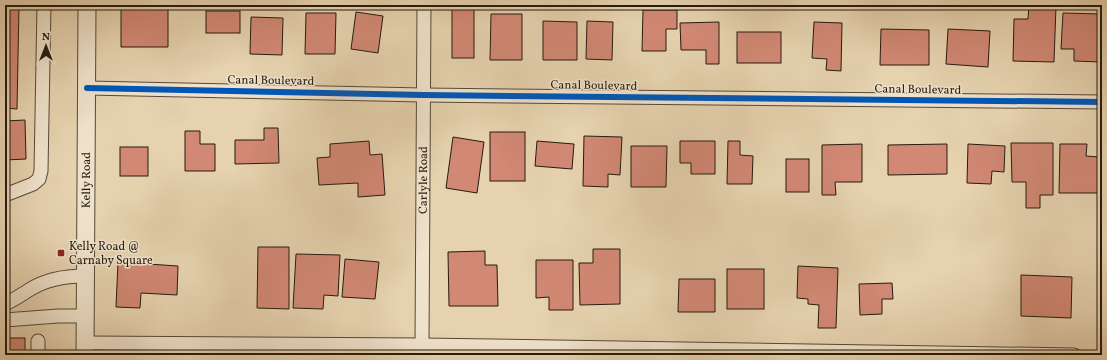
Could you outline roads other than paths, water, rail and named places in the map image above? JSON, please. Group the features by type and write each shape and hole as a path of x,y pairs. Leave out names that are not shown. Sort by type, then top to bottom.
{"street":[{"path":"5,195 29,186 39,179 41,171 44,5"},
{"name":"Kelly Road","path":"85,349 88,5"},
{"name":"Carlyle Road","path":"422,350 424,5"},
{"name":"Canal Boulevard","path":"87,88 423,95 1102,102"},
{"path":"5,304 18,298 36,286 54,279 85,276"},
{"path":"5,320 58,316 85,316"},
{"path":"38,341 38,355"},
{"path":"85,349 1074,355"}],"place":[{"name":"Kelly Road @ Carnaby Square","path":"61,253"}]}
